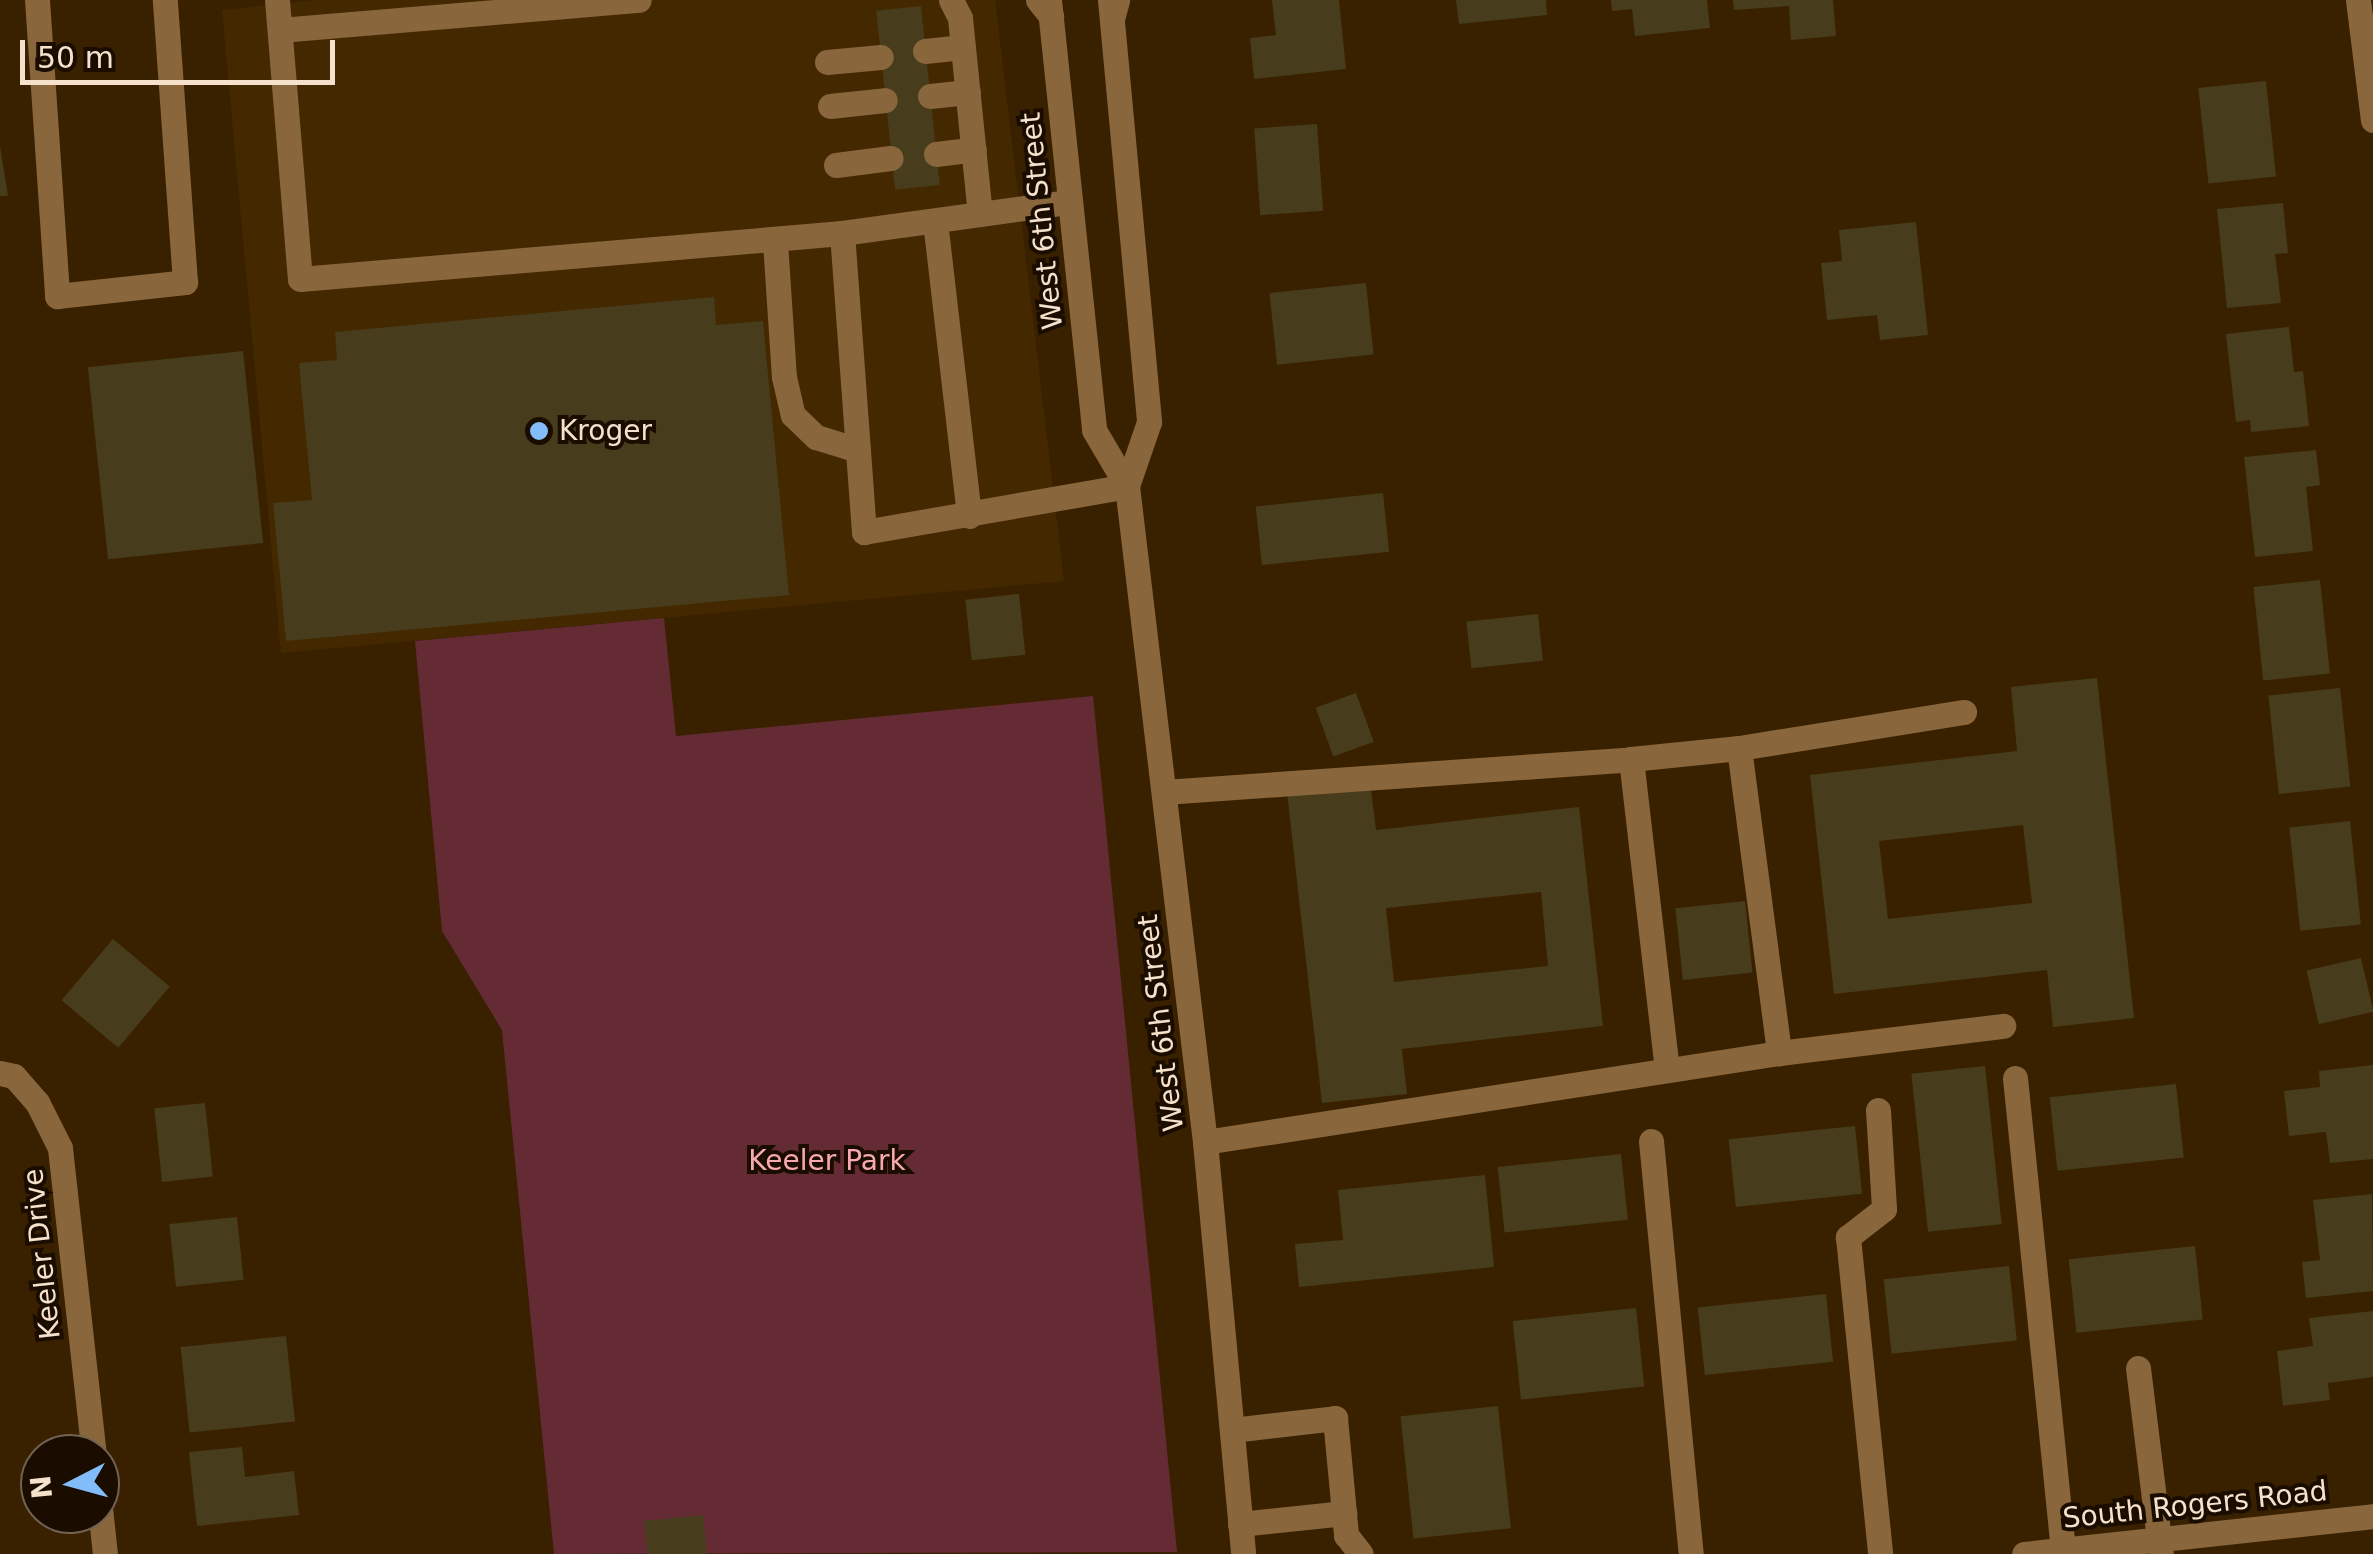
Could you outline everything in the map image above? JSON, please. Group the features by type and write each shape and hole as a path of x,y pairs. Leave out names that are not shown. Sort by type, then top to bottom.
{"street":[{"path":"37,0 57,296 185,282 165,0"},
{"path":"277,0 300,278 775,242 1069,202"},
{"path":"280,30 497,6 638,0"},
{"path":"951,0 960,18 980,214"},
{"path":"2358,0 2373,120"},
{"name":"West 6th Street","path":"1046,5 1094,430 1128,486 1205,1142 1243,1554"},
{"name":"West 6th Street","path":"1113,6 1150,422 1128,486"},
{"path":"925,51 963,47"},
{"path":"827,62 881,57"},
{"path":"930,96 968,92"},
{"path":"830,106 885,100"},
{"path":"936,154 974,149"},
{"path":"836,165 891,158"},
{"path":"935,220 969,516"},
{"path":"842,233 864,532 1128,486"},
{"path":"775,242 784,377 793,415 816,437 858,450"},
{"path":"1164,792 1631,759 1739,748 1964,712"},
{"path":"1739,748 1779,1054"},
{"path":"1631,759 1667,1070"},
{"path":"1205,1142 1667,1070 2003,1026"},
{"name":"Keeler Drive","path":"0,1073 14,1076 37,1102 60,1148 92,1434"},
{"path":"2015,1078 2063,1550"},
{"path":"1878,1110 1884,1209 1848,1236 1880,1554"},
{"path":"1651,1141 1692,1554"},
{"path":"2138,1368 2160,1547"},
{"path":"1232,1430 1334,1418 1346,1535 1361,1554"},
{"path":"1240,1524 1344,1512"},
{"name":"South Rogers Road","path":"2024,1554 2160,1547 2373,1516"}],"shaded area":[{"path":"316,0 995,0 1064,581 281,653 222,10"}],"green space":[{"name":"Keeler Park","path":"664,618 676,736 1093,696 1177,1552 554,1554 502,1030 442,931 415,641"}],"building":[{"path":"1272,0 1339,0 1346,69 1254,79 1250,38 1276,35"},
{"path":"1456,0 1546,0 1547,15 1459,24"},
{"path":"1611,0 1707,0 1710,28 1635,36 1632,9 1612,11"},
{"path":"1733,0 1833,0 1836,36 1791,40 1789,6 1734,10"},
{"path":"921,6 940,185 895,190 876,11"},
{"path":"2266,81 2276,176 2208,184 2198,88"},
{"path":"1317,124 1323,211 1260,215 1254,128"},
{"path":"0,146 8,196 0,196"},
{"path":"2283,203 2288,253 2275,254 2281,303 2227,308 2217,209"},
{"path":"1916,222 1928,335 1880,340 1877,315 1827,320 1821,263 1842,261 1839,230"},
{"path":"1366,283 1374,355 1277,365 1270,293"},
{"name":"Kroger","path":"714,297 716,325 763,321 789,595 286,641 273,503 312,500 299,363 337,360 335,332"},
{"path":"2289,327 2294,372 2303,371 2309,426 2251,432 2250,420 2236,422 2226,334"},
{"path":"243,351 263,543 108,559 88,367"},
{"path":"2316,450 2320,485 2306,487 2313,551 2255,557 2244,457"},
{"path":"1383,493 1389,552 1262,565 1256,506"},
{"path":"2320,580 2330,673 2263,680 2253,587"},
{"path":"1019,594 1025,655 972,660 965,600"},
{"path":"1538,614 1543,661 1471,668 1466,622"},
{"path":"2097,678 2134,1018 2053,1027 2047,970 1834,994 1810,775 2017,751 2011,687","holes":["2023,825 2032,903 1888,919 1879,841"]},
{"path":"2340,688 2350,786 2279,794 2268,696"},
{"path":"1356,693 1374,742 1333,757 1316,708"},
{"path":"1370,782 1376,830 1579,807 1603,1026 1402,1049 1407,1094 1322,1103 1287,792","holes":["1541,892 1548,966 1394,982 1386,908"]},
{"path":"2350,821 2361,924 2300,931 2289,827"},
{"path":"1745,901 1753,973 1683,980 1675,908"},
{"path":"113,939 170,987 118,1048 62,1000"},
{"path":"2361,958 2373,1012 2319,1024 2306,971"},
{"path":"2373,1065 2373,1159 2330,1163 2326,1132 2289,1136 2284,1091 2320,1087 2319,1071"},
{"path":"1985,1066 2002,1224 1928,1232 1911,1074"},
{"path":"2176,1084 2184,1158 2057,1171 2050,1097"},
{"path":"205,1103 213,1177 162,1182 154,1108"},
{"path":"1855,1126 1862,1194 1736,1207 1729,1139"},
{"path":"1621,1154 1628,1220 1505,1233 1498,1167"},
{"path":"1485,1175 1494,1267 1299,1287 1295,1244 1343,1240 1338,1190"},
{"path":"2372,1194 2373,1291 2306,1298 2302,1262 2320,1260 2313,1200"},
{"path":"237,1217 244,1280 176,1287 169,1224"},
{"path":"2195,1246 2203,1320 2076,1333 2069,1259"},
{"path":"2009,1266 2017,1341 1892,1354 1884,1279"},
{"path":"1826,1294 1833,1362 1705,1375 1698,1307"},
{"path":"1636,1308 1644,1387 1521,1400 1513,1321"},
{"path":"2373,1311 2373,1377 2328,1383 2330,1400 2283,1406 2277,1351 2313,1346 2309,1318"},
{"path":"286,1336 295,1422 190,1433 181,1347"},
{"path":"1498,1406 1511,1528 1413,1539 1401,1416"},
{"path":"242,1447 245,1477 294,1471 299,1515 197,1526 189,1452"},
{"path":"703,1515 707,1554 648,1554 644,1521"}],"place":[{"name":"Kroger","path":"539,431"}]}
